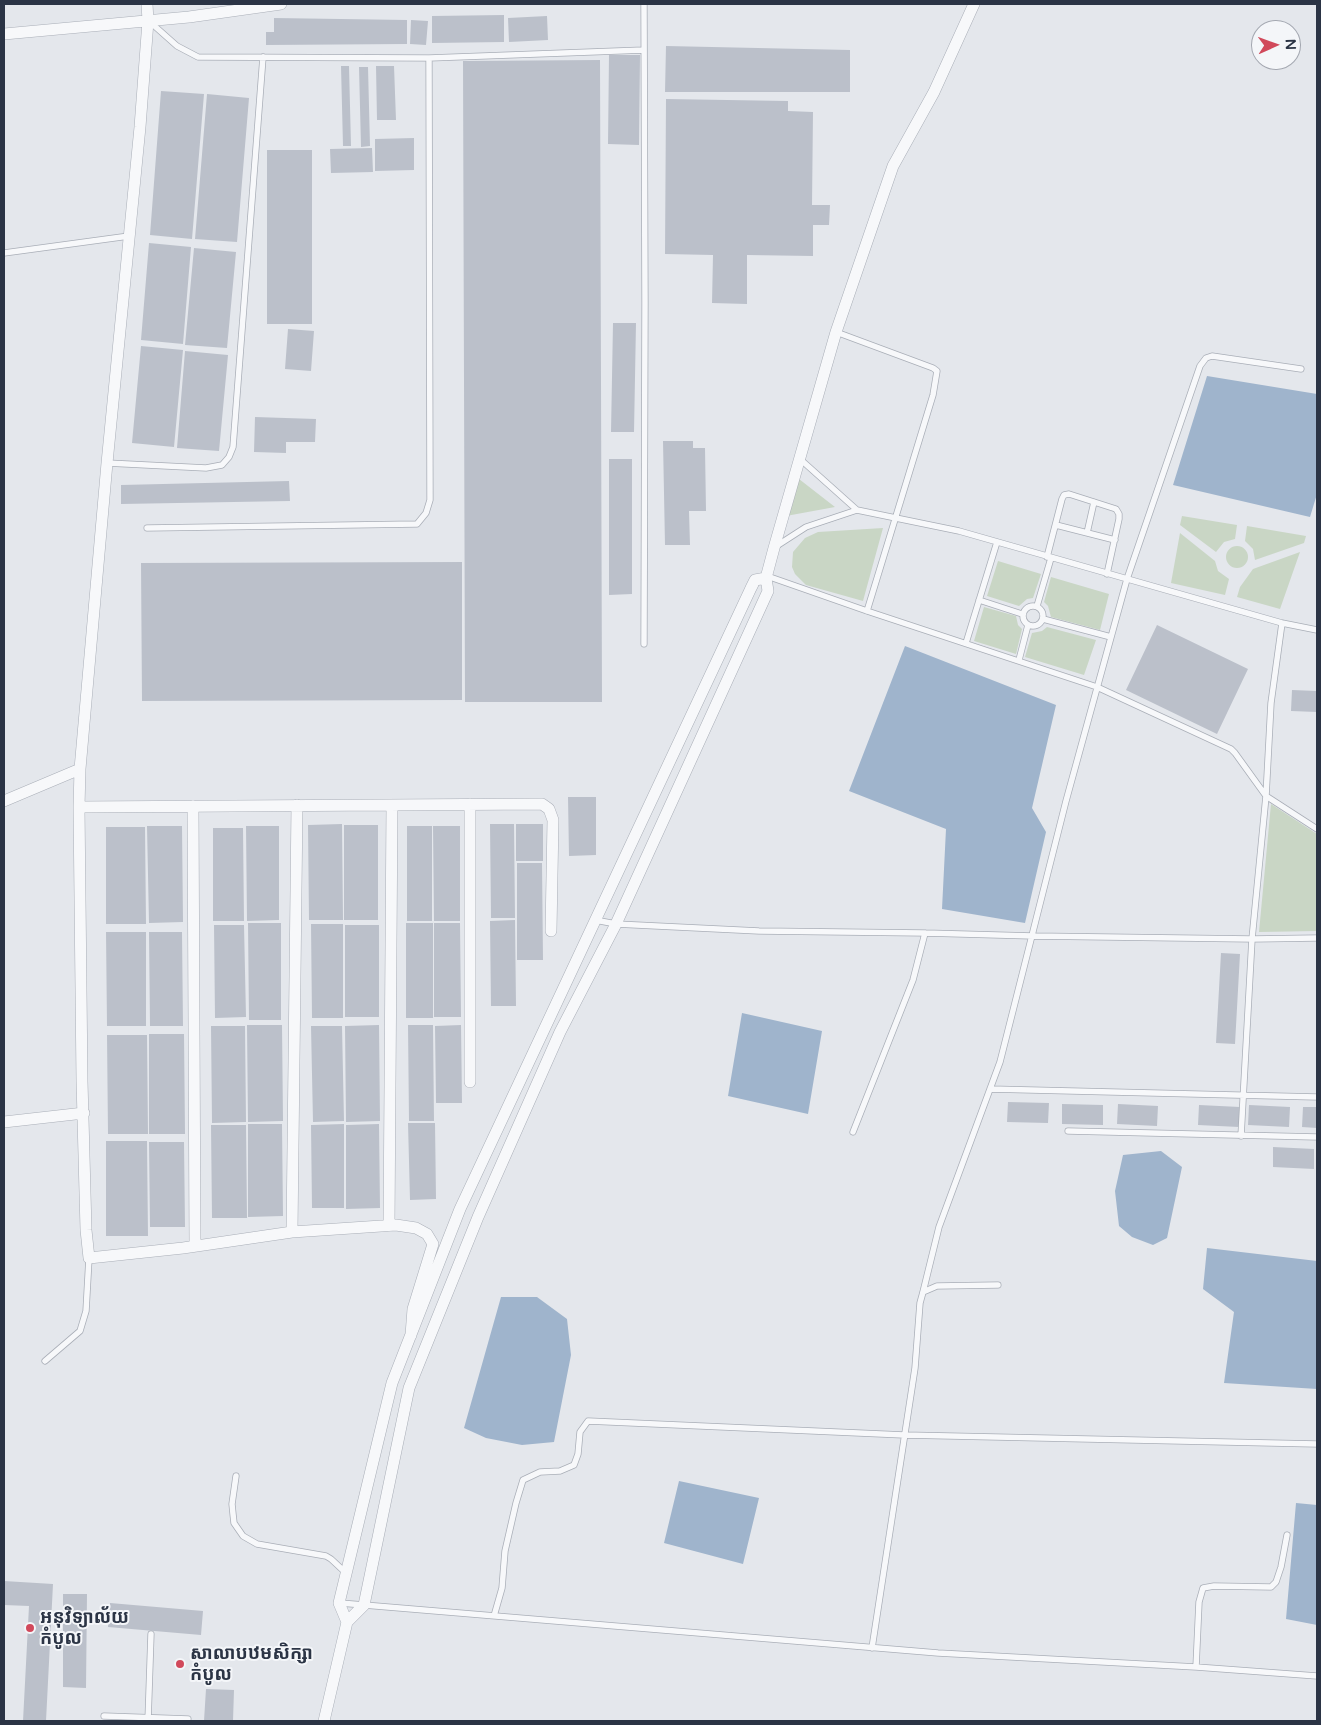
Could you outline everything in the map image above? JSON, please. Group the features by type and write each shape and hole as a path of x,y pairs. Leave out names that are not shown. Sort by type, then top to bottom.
{"street":[{"path":"148,4 129,236 80,769 86,1230 89,1258 195,1246 292,1232 389,1226 416,1228 427,1234 433,1244 413,1310 411,1335"},
{"path":"4,34 190,17 281,4"},
{"path":"324,1721 348,1622 364,1605 409,1388 478,1217 560,1032 616,924 768,591 767,577 774,548 836,332 893,166 934,92 974,4"},
{"path":"348,1622 339,1603 392,1383 460,1209 751,588 755,580 767,577"},
{"path":"4,800 80,769"},
{"path":"470,804 470,1082"},
{"path":"79,807 542,804 549,809 554,820 551,931"},
{"path":"292,1232 297,805"},
{"path":"389,1226 392,805"},
{"path":"193,806 195,1246"},
{"path":"4,1122 84,1113"},
{"path":"460,1209 478,1217"}],"lane":[{"path":"644,4 646,302 644,644"},
{"path":"148,21 177,46 198,57 429,58 644,50"},
{"path":"107,463 206,468 222,464 229,457 233,447 263,57"},
{"path":"147,528 417,524 426,513 430,500 429,58"},
{"path":"4,252 129,236"},
{"path":"836,332 933,368 937,372 933,395 867,611"},
{"path":"872,1648 915,1368 920,1303 939,1228 1000,1062 1066,801 1127,579 1200,366 1206,358 1212,356 1301,369"},
{"path":"800,459 857,510"},
{"path":"1037,606 1064,495 1069,494 1116,509 1119,514 1107,574"},
{"path":"1087,533 1094,502"},
{"path":"774,548 806,527 857,510 959,531 1282,623 1317,630"},
{"path":"1056,525 1114,540"},
{"path":"966,643 997,542"},
{"path":"767,577 1097,687 1231,749 1266,796 1317,829"},
{"path":"979,600 1022,614"},
{"path":"1022,614 1028,606 1037,606 1043,613 1043,619 1038,624 1028,625"},
{"path":"1022,614 1024,621 1028,625"},
{"path":"1043,619 1111,637"},
{"path":"1241,1136 1252,939 1266,796 1271,703 1282,623"},
{"path":"1019,660 1028,625"},
{"path":"596,920 616,924 759,931 1252,939 1317,938"},
{"path":"853,1132 913,980 925,933"},
{"path":"990,1089 1116,1090 1317,1096"},
{"path":"1068,1131 1317,1137"},
{"path":"45,1361 80,1331 86,1311 89,1258"},
{"path":"923,1292 937,1286 998,1285"},
{"path":"494,1616 502,1588 505,1551 523,1480 540,1472 560,1471 574,1465 578,1454 580,1432 588,1421 904,1435 1317,1444"},
{"path":"236,1476 232,1504 233,1514 237,1528 244,1536 257,1544 326,1556 346,1573"},
{"path":"1196,1667 1199,1602 1203,1588 1214,1586 1270,1587 1276,1582 1282,1567 1287,1536"},
{"path":"339,1603 938,1653 1196,1667 1317,1676"},
{"path":"148,1719 151,1634"},
{"path":"104,1716 188,1719"}],"green space":[{"path":"799,479 835,507 786,516"},
{"path":"1182,516 1237,525 1235,539 1224,542 1216,552 1180,525"},
{"path":"1247,526 1306,536 1304,543 1255,560 1253,549 1245,541"},
{"path":"883,528 863,601 806,585 795,574 792,567 793,552 805,538 818,532"},
{"path":"1180,533 1215,561 1218,571 1229,579 1225,595 1171,583"},
{"path":"1237,546 1245,549 1248,557 1245,565 1237,568 1229,565 1226,557 1229,549"},
{"path":"1300,552 1280,609 1237,597 1240,587 1253,569"},
{"path":"998,561 1041,574 1033,598 1027,599 1019,606 987,596"},
{"path":"1051,577 1109,594 1100,630 1051,617 1048,606 1044,602"},
{"path":"984,607 1016,616 1018,625 1022,629 1016,654 974,641"},
{"path":"1047,627 1096,640 1084,675 1025,657 1032,633 1042,631"},
{"path":"1271,804 1317,834 1317,931 1259,932"}],"water":[{"path":"1207,376 1317,394 1317,494 1310,517 1173,485"},
{"path":"905,646 1056,705 1032,808 1046,832 1025,923 942,909 946,829 849,791"},
{"path":"742,1013 822,1031 808,1114 728,1096"},
{"path":"1161,1151 1182,1167 1167,1238 1153,1245 1132,1237 1119,1226 1115,1191 1123,1155"},
{"path":"1207,1248 1317,1261 1317,1389 1224,1383 1234,1312 1203,1289"},
{"path":"501,1297 537,1297 567,1319 571,1355 554,1442 522,1445 486,1438 464,1428"},
{"path":"679,1481 759,1498 743,1564 664,1543"},
{"path":"1296,1503 1317,1505 1317,1625 1286,1619"}],"building":[{"path":"504,15 504,42 432,43 432,16"},
{"path":"547,16 548,40 509,42 508,18"},
{"path":"274,18 407,20 407,44 266,45 266,32 274,32"},
{"path":"411,20 428,21 426,45 410,44"},
{"path":"666,46 850,50 850,92 665,92"},
{"path":"609,55 640,55 639,145 608,144"},
{"path":"600,60 602,702 465,702 463,61"},
{"path":"341,66 349,66 351,146 343,146"},
{"path":"376,66 394,66 396,120 377,120"},
{"path":"359,67 368,67 370,146 361,147"},
{"path":"161,91 204,94 192,239 150,235"},
{"path":"207,94 249,98 237,242 195,239"},
{"path":"666,99 788,101 788,111 813,112 812,205 830,205 829,225 813,225 813,256 747,255 747,304 712,303 713,255 665,254"},
{"path":"414,138 414,170 375,171 375,139"},
{"path":"372,148 373,172 331,173 330,149"},
{"path":"267,150 312,150 312,324 267,324"},
{"path":"149,243 191,247 183,344 141,340"},
{"path":"194,248 236,252 227,348 185,345"},
{"path":"613,323 636,323 634,432 611,432"},
{"path":"288,329 314,331 311,371 285,369"},
{"path":"141,346 183,350 174,447 132,443"},
{"path":"185,351 228,355 219,451 177,448"},
{"path":"255,417 316,419 315,442 286,442 286,453 254,452"},
{"path":"663,441 693,441 693,448 705,448 706,511 689,511 690,545 665,545"},
{"path":"609,459 632,459 632,594 609,595"},
{"path":"289,481 290,501 121,504 121,485"},
{"path":"462,562 462,700 142,701 141,563"},
{"path":"1157,625 1248,669 1217,734 1126,690"},
{"path":"1292,690 1317,691 1317,712 1291,711"},
{"path":"568,797 596,797 596,855 569,856"},
{"path":"342,824 343,920 309,920 308,825"},
{"path":"490,824 514,824 515,918 491,918"},
{"path":"516,824 543,824 543,861 516,861"},
{"path":"344,825 378,825 378,920 344,920"},
{"path":"147,826 182,826 183,922 149,923"},
{"path":"246,826 279,826 279,920 247,921"},
{"path":"407,826 432,826 432,921 407,921"},
{"path":"433,826 460,826 460,921 434,921"},
{"path":"106,827 145,827 146,924 106,924"},
{"path":"213,828 243,828 244,921 213,921"},
{"path":"517,863 542,863 543,960 517,960"},
{"path":"515,920 516,1006 491,1006 490,921"},
{"path":"248,923 281,923 281,1020 249,1020"},
{"path":"406,923 433,923 433,1018 406,1018"},
{"path":"434,923 460,923 461,1017 434,1017"},
{"path":"311,924 343,924 343,1018 312,1018"},
{"path":"214,925 244,925 246,1017 215,1018"},
{"path":"345,925 379,925 379,1017 345,1017"},
{"path":"106,932 146,932 146,1026 107,1026"},
{"path":"149,932 182,932 183,1026 150,1026"},
{"path":"1221,953 1240,954 1235,1044 1216,1043"},
{"path":"247,1025 282,1025 283,1121 248,1122"},
{"path":"379,1025 380,1121 346,1122 345,1026"},
{"path":"408,1025 433,1025 434,1121 409,1121"},
{"path":"461,1025 462,1103 436,1103 435,1026"},
{"path":"211,1026 245,1026 246,1122 212,1123"},
{"path":"311,1026 342,1026 344,1121 313,1122"},
{"path":"149,1034 184,1034 185,1134 149,1134"},
{"path":"107,1035 147,1035 148,1134 108,1134"},
{"path":"1008,1102 1049,1103 1048,1123 1007,1122"},
{"path":"1062,1104 1103,1105 1103,1125 1062,1124"},
{"path":"1118,1104 1158,1106 1157,1126 1117,1124"},
{"path":"1199,1105 1240,1107 1239,1127 1198,1125"},
{"path":"1249,1105 1290,1107 1289,1127 1248,1125"},
{"path":"1303,1107 1317,1107 1317,1128 1302,1127"},
{"path":"408,1123 435,1123 436,1199 410,1200"},
{"path":"248,1124 282,1124 283,1216 248,1217"},
{"path":"344,1124 344,1208 312,1208 311,1125"},
{"path":"379,1124 380,1208 346,1209 346,1125"},
{"path":"211,1125 246,1125 247,1218 212,1218"},
{"path":"106,1141 147,1141 148,1236 106,1236"},
{"path":"149,1142 184,1142 185,1227 150,1227"},
{"path":"1273,1147 1314,1149 1314,1169 1273,1167"},
{"path":"4,1581 53,1584 46,1721 23,1721 29,1606 4,1605"},
{"path":"63,1594 87,1594 86,1688 63,1687"},
{"path":"110,1603 203,1611 201,1635 108,1627"},
{"path":"206,1689 234,1690 233,1721 204,1721"}],"place":[{"name":"អនុវិទ្យាល័យ កំបូល","path":"30,1628"},
{"name":"សាលាបឋមសិក្សា កំបូល","path":"180,1664"}]}
